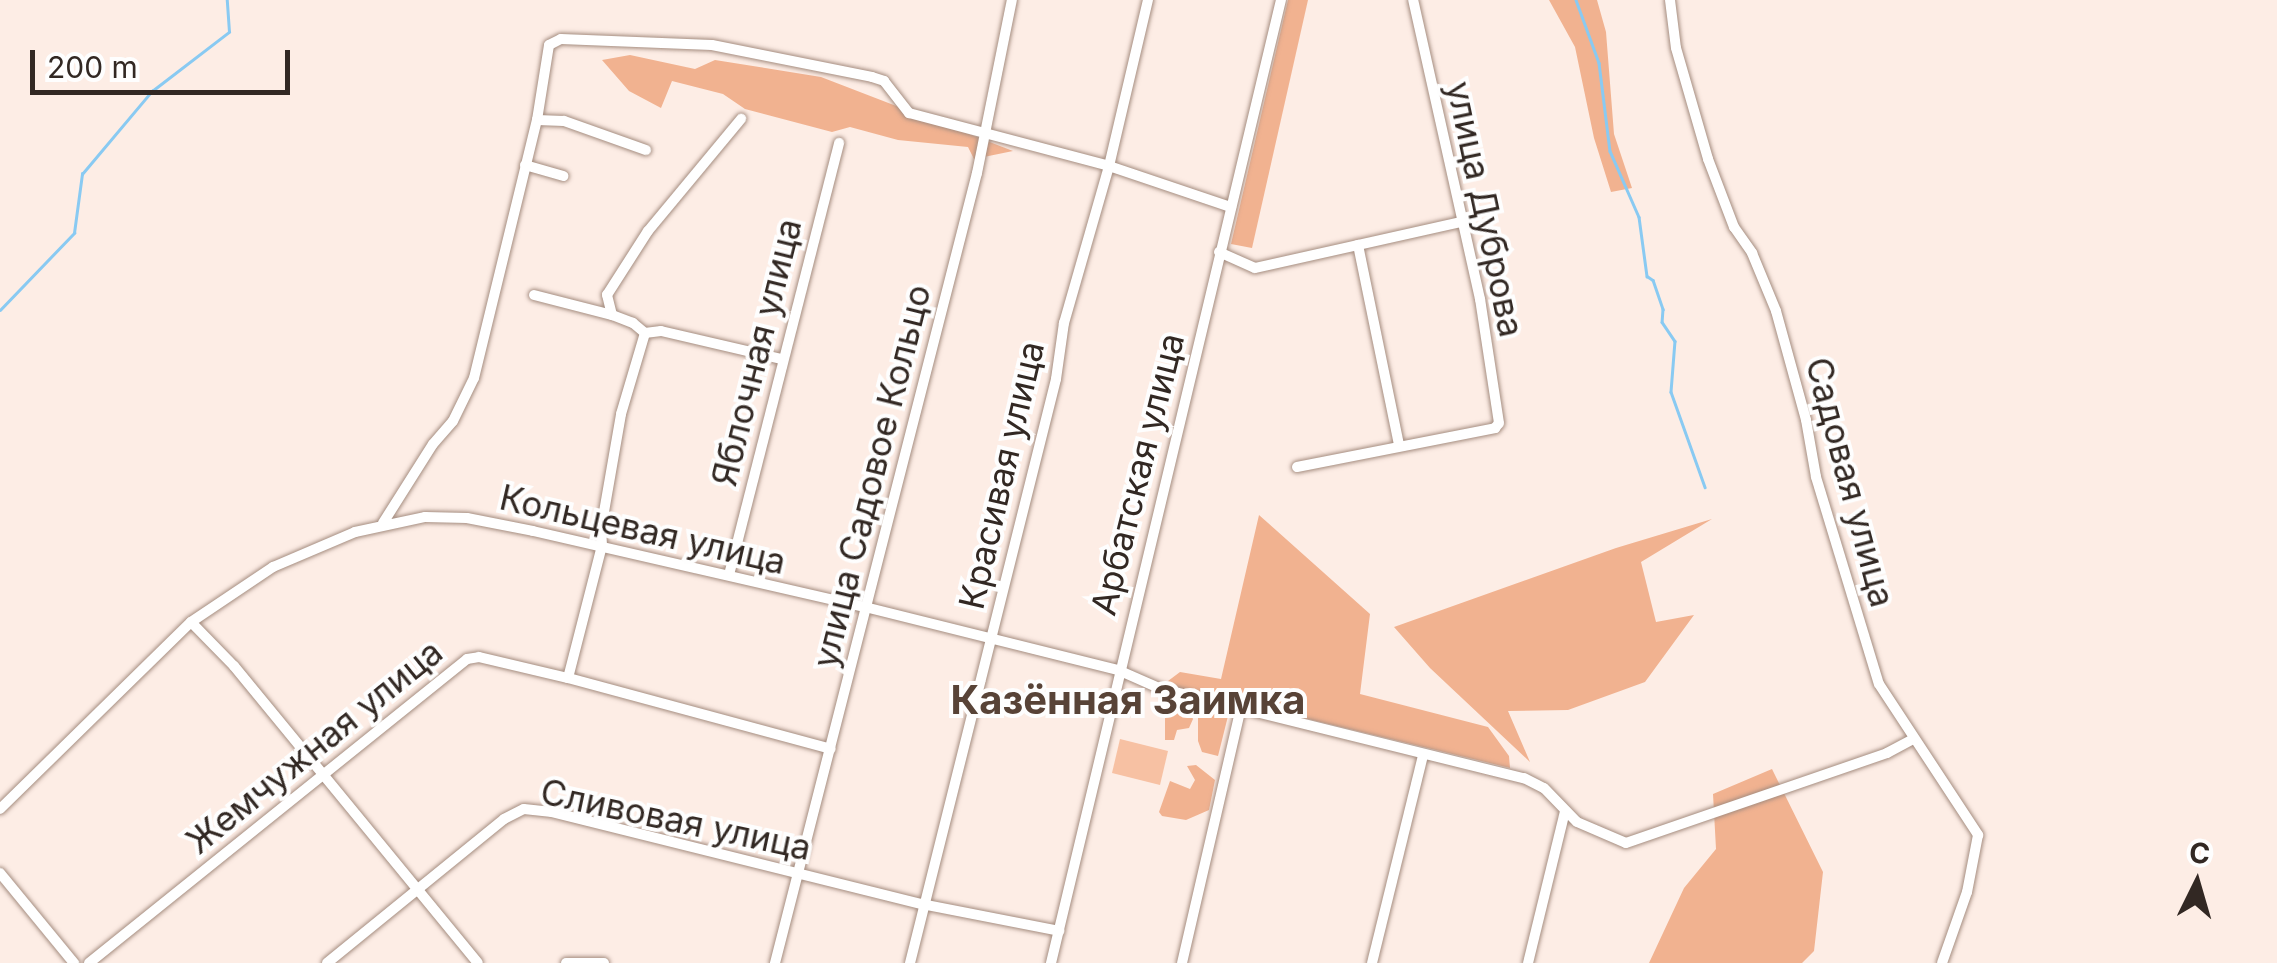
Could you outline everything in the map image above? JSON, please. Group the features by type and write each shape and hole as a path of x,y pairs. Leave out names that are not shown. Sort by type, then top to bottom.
{"street":[{"name":"улица Садовое Кольцо","path":"775,963 986,134 988,104 1012,0"},
{"name":"Красивая улица","path":"910,963 1056,379 1064,323 1108,166 1148,0"},
{"name":"Арбатская улица","path":"1051,963 1281,0"},
{"name":"улица Дуброва","path":"1400,446 1495,428 1500,411 1480,299 1413,0"},
{"name":"Садовая улица","path":"1670,0 1676,48 1708,158 1734,228 1752,254 1776,312 1806,420 1816,478 1879,684 1978,835 1967,892 1942,963"},
{"path":"383,524 466,397 537,120 549,45 561,39 712,44 872,77 884,81 909,113 1108,166 1230,207"},
{"path":"612,315 607,295 615,279 742,119"},
{"path":"537,120 564,121 646,150"},
{"name":"Яблочная улица","path":"729,576 839,143"},
{"path":"525,166 562,176"},
{"path":"1219,252 1254,268 1460,222"},
{"path":"1297,467 1400,446 1358,246"},
{"path":"534,295 612,315 645,333 661,331 781,360"},
{"path":"568,678 602,546 601,528 621,414 645,333"},
{"name":"Кольцевая улица","path":"0,809 191,622 273,567 383,524 425,516 466,518 602,546 868,608 1118,670 1159,688 1524,778 1544,788 1565,811 1600,836 1626,843 1673,830 1914,740"},
{"path":"191,622 234,666 478,963"},
{"name":"Жемчужная улица","path":"89,963 466,659 479,657 568,678 831,749"},
{"path":"1182,963 1241,708"},
{"path":"1372,963 1423,755"},
{"name":"Сливовая улица","path":"327,963 504,819 524,809 922,904 1059,931"},
{"path":"1528,963 1565,811"},
{"path":"0,873 74,963"},
{"path":"566,963 604,963"}],"shaded area":[{"path":"1288,0 1308,0 1252,248 1231,244"},
{"path":"1549,0 1597,0 1606,32 1614,134 1632,188 1611,192 1594,138 1575,47"},
{"path":"630,55 695,69 715,60 821,77 1013,151 974,159 968,147 898,140 850,127 832,132 745,109 723,94 672,81 661,108 629,91 602,60"},
{"path":"1259,515 1370,614 1360,694 1488,727 1509,756 1510,768 1164,684 1180,672 1221,679"},
{"path":"1712,519 1641,562 1656,622 1694,615 1645,682 1568,710 1508,711 1530,762 1430,668 1394,627 1616,548"},
{"path":"1206,704 1229,712 1218,756 1202,752 1198,741 1198,708"},
{"path":"1178,706 1189,710 1193,719 1189,728 1177,730 1174,740 1165,740 1165,718"},
{"path":"1120,739 1168,751 1160,785 1112,773"},
{"path":"1196,765 1215,780 1209,810 1186,820 1162,816 1159,812 1170,781 1190,789 1195,780 1187,766"},
{"path":"1772,769 1823,872 1814,951 1802,963 1649,963 1684,888 1716,849 1713,794"}],"waterway":[{"path":"0,310 74,233 82,174 152,91 229,32 227,0"},
{"path":"1576,0 1599,63 1610,151 1639,217 1647,276 1653,280 1663,309 1662,322 1675,341 1671,392 1705,487"}],"district":[{"name":"Казённая Заимка","path":"1128,700"}]}
